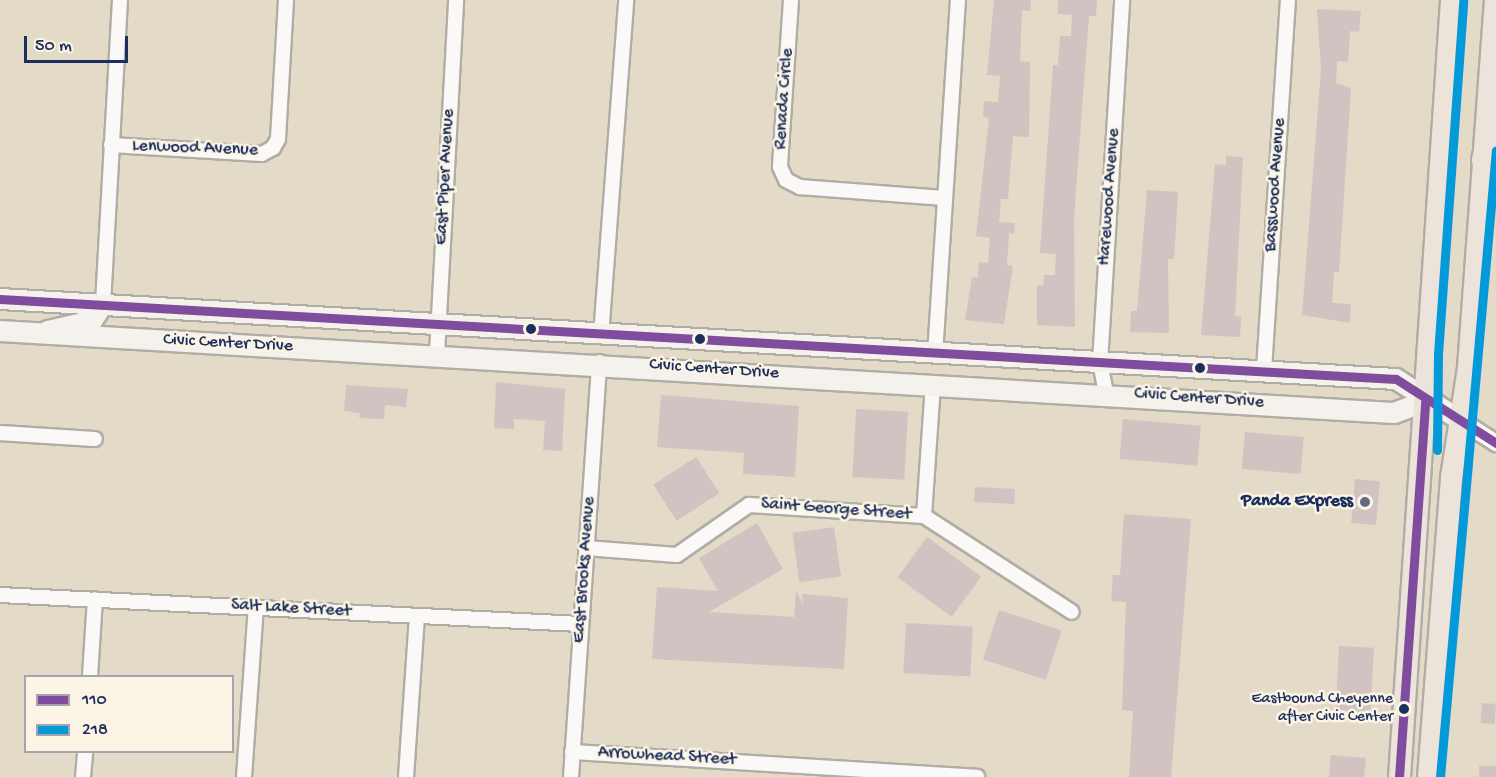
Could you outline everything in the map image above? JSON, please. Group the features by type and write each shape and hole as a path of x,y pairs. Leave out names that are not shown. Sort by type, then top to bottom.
{"highway":[{"path":"1485,160 1496,122"}],"main road":[{"path":"1399,777 1450,0"},
{"path":"1428,777 1485,160 1495,0"},
{"name":"Civic Center Drive","path":"0,299 688,341 1264,370 1396,379 1425,402 1460,420"},
{"path":"40,334 92,321 103,304"},
{"name":"Civic Center Drive","path":"0,331 599,362 1394,413 1425,402"},
{"path":"553,360 558,349 592,348 601,336"},
{"path":"599,362 624,350 674,352 688,341"},
{"path":"839,378 923,367 934,355"},
{"path":"933,384 947,370 1015,359"},
{"path":"1410,636 1420,734 1431,745"},
{"path":"1402,742 1417,777"}],"street":[{"path":"103,304 120,0"},
{"name":"Lenwood Avenue","path":"111,145 262,154 273,148 278,139 286,0"},
{"name":"East Piper Avenue","path":"436,354 456,0"},
{"path":"601,336 626,0"},
{"name":"Renada Circle","path":"791,0 780,167 786,180 800,187 944,198"},
{"path":"934,355 958,0"},
{"name":"Harewood Avenue","path":"1106,393 1100,363 1122,0"},
{"name":"Basswood Avenue","path":"1264,370 1288,0"},
{"name":"East Brooks Avenue","path":"571,777 599,362"},
{"path":"924,516 933,384"},
{"name":"Civic Center Drive","path":"1460,420 1496,442"},
{"path":"0,434 95,439"},
{"name":"Saint George Street","path":"586,548 676,555 749,505 924,516 1072,612"},
{"name":"Salt Lake Street","path":"0,595 581,624"},
{"path":"90,675 95,599"},
{"path":"244,777 256,607"},
{"path":"406,777 417,616"},
{"name":"Arrowhead Street","path":"572,752 977,777"},
{"path":"83,777 85,753"}],"building":[{"path":"994,0 1031,0 1030,11 1022,10 1020,61 1030,62 1029,137 1013,136 1008,199 1001,199 999,222 1015,223 1014,234 1009,233 1007,265 1013,266 1004,324 965,320 972,277 978,278 979,262 988,263 990,238 976,236 989,118 983,117 984,101 998,102 1000,76 987,75"},
{"path":"1058,0 1097,0 1096,16 1089,16 1074,217 1075,327 1037,325 1037,285 1043,285 1044,275 1055,275 1056,254 1040,253 1053,65 1058,65 1060,36 1071,36 1072,15 1058,14"},
{"path":"1317,9 1361,11 1359,32 1350,31 1348,62 1337,61 1336,83 1351,88 1339,272 1334,272 1332,303 1351,304 1350,323 1302,315 1321,69"},
{"path":"1226,156 1243,157 1235,316 1241,317 1240,337 1201,335 1215,164 1226,165"},
{"path":"1147,190 1178,192 1174,259 1168,259 1169,333 1130,332 1131,311 1137,311"},
{"path":"496,382 565,389 562,451 543,450 545,421 514,419 514,429 494,428"},
{"path":"346,385 408,389 406,407 385,405 384,419 359,418 360,413 344,411"},
{"path":"661,395 799,406 795,477 743,474 744,453 657,447"},
{"path":"856,409 908,412 904,480 852,477"},
{"path":"1123,419 1201,426 1197,466 1120,459"},
{"path":"1245,432 1304,437 1301,474 1242,469"},
{"path":"696,457 719,493 677,521 653,485"},
{"name":"Panda Express","path":"1355,479 1380,481 1376,525 1351,523"},
{"path":"975,487 1015,489 1014,504 974,502"},
{"path":"1124,514 1191,519 1171,777 1129,777 1133,711 1122,710 1126,602 1111,601 1113,575 1120,575"},
{"path":"757,523 783,569 709,612 794,617 796,591 803,604 802,594 848,598 844,669 652,659 657,587 718,591 699,558"},
{"path":"834,527 841,577 799,582 792,533"},
{"path":"927,537 981,576 952,617 898,577"},
{"path":"999,610 1062,630 1046,680 983,659"},
{"path":"906,623 973,627 970,676 903,673"},
{"path":"1339,646 1374,648 1371,712 1336,710"},
{"path":"1482,703 1496,704 1495,724 1481,723"},
{"path":"1331,755 1366,758 1364,777 1329,777"},
{"path":"1479,766 1496,766 1496,777 1479,777"}],"transit line":[{"name":"218","path":"1437,450 1438,354 1463,1"},
{"name":"218","path":"1440,777 1496,150"},
{"name":"110","path":"0,299 1396,379 1496,443"},
{"name":"110","path":"1399,777 1425,402"}],"place":[{"name":"Panda Express","path":"1365,502"},
{"name":"Eastbound Cheyenne after Civic Center","path":"1404,709"}]}
